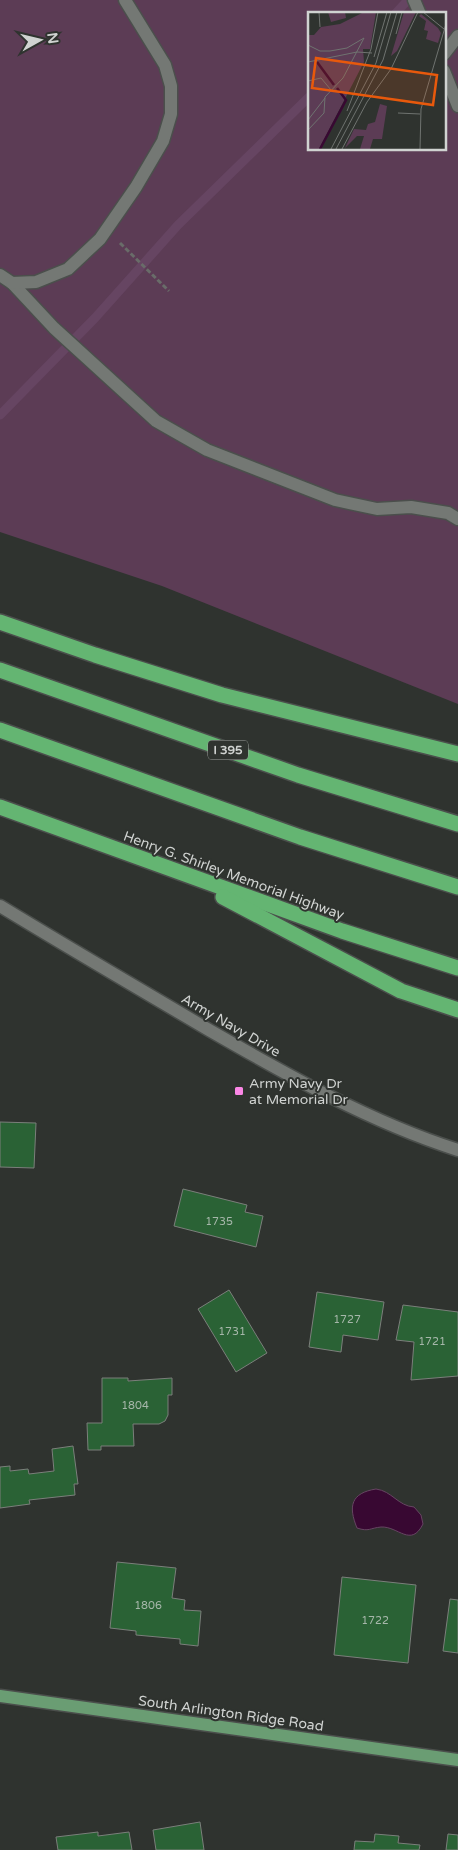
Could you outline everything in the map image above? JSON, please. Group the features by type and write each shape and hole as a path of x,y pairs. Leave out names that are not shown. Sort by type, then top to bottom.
{"highway":[{"path":"0,622 95,655 222,695 458,754"},
{"name":"I 395","path":"0,670 298,775 458,824"},
{"path":"0,730 300,837 458,887"},
{"name":"Henry G. Shirley Memorial Highway","path":"0,807 342,931 458,968"},
{"path":"175,872 401,991 458,1010"}],"main road":[{"name":"South Arlington Ridge Road","path":"0,1696 458,1760"}],"street":[{"path":"12,283 36,282 68,269 107,230 163,141 171,114 171,86 164,64 125,0"},
{"path":"414,0 419,12"},
{"path":"446,51 458,36"},
{"path":"446,76 458,106"},
{"path":"0,275 12,283 54,328 156,421 206,450 335,500 377,509 411,507 448,513 458,519"},
{"name":"Army Navy Drive","path":"0,906 90,961 290,1077 336,1100 458,1150"}],"path":[{"path":"107,230 169,290"}],"shaded area":[{"path":"0,0 458,0 458,704 162,586 0,532"},
{"path":"376,1489 382,1490 408,1506 414,1507 421,1515 423,1524 418,1531 409,1535 381,1527 367,1530 357,1528 352,1507 354,1502 361,1494"}],"building":[{"path":"0,1122 36,1123 34,1168 0,1167"},
{"path":"183,1189 247,1205 245,1212 263,1216 256,1247 174,1226"},
{"path":"229,1290 267,1353 236,1372 198,1309"},
{"path":"317,1292 384,1302 378,1340 343,1335 341,1352 309,1347"},
{"path":"403,1305 458,1312 458,1376 411,1380 414,1342 396,1340"},
{"path":"102,1378 128,1378 128,1381 172,1378 172,1395 168,1395 168,1415 165,1421 159,1424 133,1424 134,1446 101,1446 101,1450 88,1450 87,1423 102,1423"},
{"path":"73,1446 78,1484 74,1484 75,1495 29,1500 30,1504 0,1508 0,1467 10,1466 10,1471 28,1469 29,1474 54,1471 52,1449"},
{"path":"117,1562 176,1568 172,1598 185,1600 184,1610 201,1611 198,1646 180,1644 180,1639 136,1635 136,1631 110,1628"},
{"path":"342,1577 416,1585 408,1663 334,1655"},
{"path":"450,1599 458,1600 458,1653 443,1651"},
{"path":"200,1822 204,1850 156,1850 153,1830"},
{"path":"98,1832 98,1836 129,1832 132,1850 58,1850 56,1837"},
{"path":"375,1834 399,1836 398,1843 420,1845 419,1850 354,1850 355,1841 374,1842"},
{"path":"448,1834 458,1835 458,1850 446,1850"}],"waterway":[{"path":"397,12 408,0"},
{"path":"0,415 95,318 178,225 308,98"}],"place":[{"name":"Army Navy Dr at Memorial Dr","path":"239,1091"}]}
